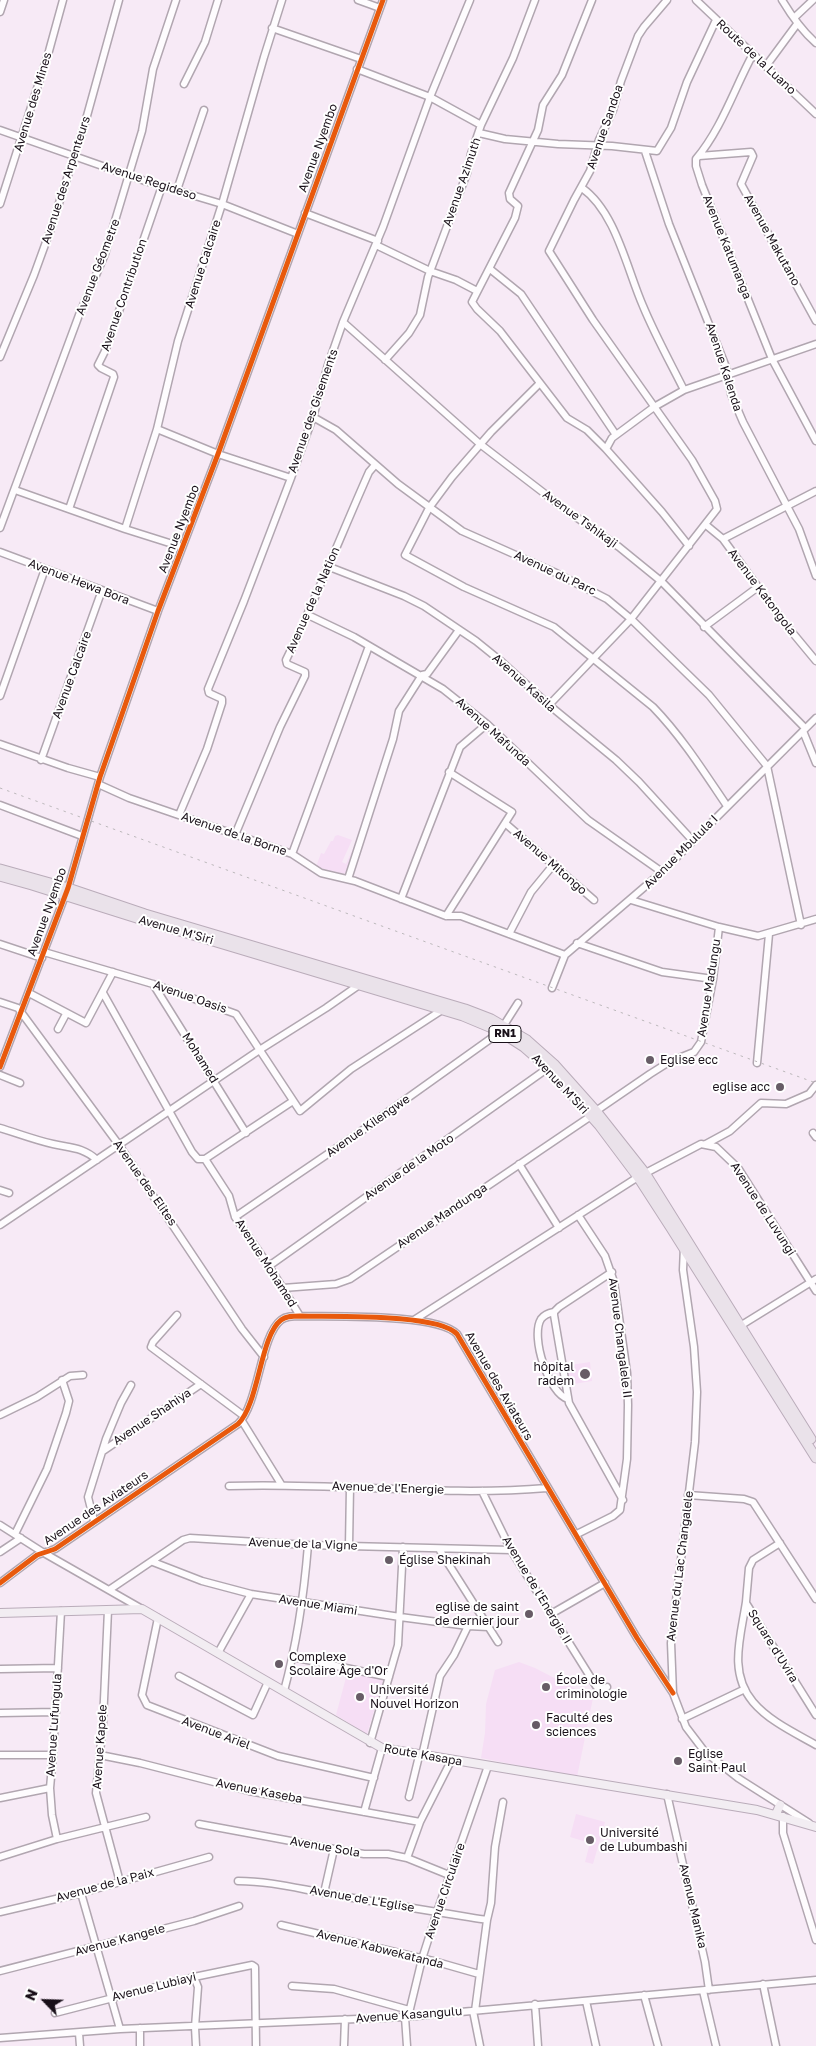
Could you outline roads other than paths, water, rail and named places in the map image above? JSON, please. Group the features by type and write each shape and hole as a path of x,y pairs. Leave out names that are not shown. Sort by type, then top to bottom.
{"highway":[{"name":"Avenue M'Siri","path":"0,869 359,985 442,1010 464,1013"},
{"name":"Avenue M'Siri","path":"0,876 67,892 270,952 464,1013 501,1028 540,1050 641,1175 685,1238 816,1447"},
{"name":"Avenue M'Siri","path":"501,1028 548,1068 593,1114"},
{"name":"Avenue M'Siri","path":"641,1175 683,1248 816,1458"}],"main road":[{"path":"0,1613 142,1609"},
{"name":"Route Kasapa","path":"142,1609 370,1743 382,1748 578,1782 667,1794 780,1815 815,1827"},
{"path":"780,1805 780,1815"}],"street":[{"path":"0,12 4,0"},
{"name":"Avenue des Mines","path":"0,204 63,0"},
{"name":"Avenue des Arpenteurs","path":"0,357 38,266 74,156 119,0"},
{"name":"Avenue Géometre","path":"0,528 79,315 105,254 144,123 153,69 176,0"},
{"path":"184,84 205,42 218,0"},
{"name":"Avenue Calcaire","path":"125,529 157,428 178,341 222,204 272,28 282,0"},
{"path":"358,0 380,8"},
{"name":"Avenue Nyembo","path":"0,1067 67,892 100,777 158,611 218,454 383,0"},
{"name":"Avenue des Gisements","path":"179,815 207,750 223,701 221,698 208,692 208,689 291,478 313,417 343,322 377,243 430,97 470,0"},
{"name":"Avenue Azimuth","path":"385,360 409,333 418,318 430,272 468,174 471,154 481,125 513,58 535,0"},
{"path":"592,0 562,76 543,105 540,126 534,142 509,193 510,199 518,205 518,209 472,304 500,331 567,418 587,430 606,449 662,512 688,546"},
{"name":"Avenue Sandoa","path":"654,407 593,320 550,254 550,249 592,167 598,145 613,110 621,81 638,36 667,0"},
{"name":"Route de la Luano","path":"696,0 816,114"},
{"path":"782,0 796,21 816,43"},
{"path":"766,66 796,21 813,0"},
{"path":"479,133 505,139 534,142 598,145 645,151 659,150 674,119 694,66 716,20"},
{"path":"272,28 361,59"},
{"path":"699,156 720,126 738,84 754,54"},
{"path":"357,69 430,97 481,125"},
{"path":"176,190 204,110"},
{"name":"Avenue Regideso","path":"0,130 128,176 222,204 298,234"},
{"name":"Avenue Kalenda","path":"645,151 669,224 716,338 728,374 731,394 743,422 804,542 816,576"},
{"name":"Avenue Makutano","path":"699,156 751,152 753,156 741,184 816,321"},
{"name":"Avenue Katumanga","path":"699,156 696,165 702,185 772,359 816,442"},
{"name":"Avenue Contribution","path":"69,509 114,377 113,374 98,365 106,349 162,186"},
{"path":"582,188 601,209 610,225 644,308 684,390"},
{"path":"305,213 377,243 430,272 456,280 477,291"},
{"path":"490,269 521,294 616,435"},
{"name":"Avenue Tshikaji","path":"343,322 480,444 566,510 614,543 662,582 804,730"},
{"path":"606,449 610,440 616,435 654,407 684,390 816,344"},
{"path":"540,384 480,444 452,477 429,508 405,556 464,587 543,621 567,636 665,719 728,806"},
{"path":"549,706 631,619 716,512 716,504 692,460 654,407"},
{"name":"Avenue du Parc","path":"313,417 336,430 375,465 429,508 462,531 600,595 631,619 709,695 768,766"},
{"path":"157,428 218,454 291,478"},
{"name":"Avenue de la Nation","path":"235,836 280,727 304,678 305,672 286,662 369,472 375,465"},
{"path":"15,490 182,547"},
{"path":"722,539 816,491"},
{"name":"Avenue Katongola","path":"706,525 722,539 782,620 816,661"},
{"name":"Avenue Hewa Bora","path":"0,552 158,611"},
{"name":"Avenue Kasila","path":"327,566 404,596 424,606 502,662 549,706 616,760 639,782 693,841"},
{"path":"0,696 45,568"},
{"path":"704,627 758,587"},
{"name":"Avenue Calcaire","path":"42,760 102,590"},
{"name":"Avenue Mafunda","path":"308,615 354,636 443,689 487,724 588,820 662,872"},
{"path":"348,879 393,739 399,711 422,675 427,674 459,630"},
{"path":"292,854 369,646"},
{"name":"Avenue Mbulula I","path":"552,988 566,954 632,900 662,872 816,718"},
{"path":"400,899 460,747 487,724"},
{"path":"804,730 816,763"},
{"path":"0,744 42,760 100,777"},
{"path":"768,766 801,924"},
{"path":"446,916 512,812 449,772"},
{"name":"Avenue de la Borne","path":"98,784 129,798 292,854 314,870 326,875 348,879 446,916 461,916 566,954"},
{"path":"0,805 82,836"},
{"name":"Avenue Mitongo","path":"506,824 594,900"},
{"path":"509,934 531,892 554,864"},
{"path":"632,900 719,927 758,936 816,919"},
{"name":"Avenue Madungu","path":"593,1114 669,1062 686,1057 696,1050 701,1042 713,979 719,927"},
{"path":"757,1063 769,934"},
{"name":"Avenue Oasis","path":"0,944 113,972 153,984 236,1014 261,1049 293,1101"},
{"path":"577,944 662,972 713,979"},
{"path":"29,993 86,1023 113,972"},
{"name":"Mohamed","path":"153,984 246,1133"},
{"path":"0,1226 359,985"},
{"name":"Avenue Mohamed","path":"103,993 195,1156 200,1160 204,1159 228,1196 235,1217 269,1266 300,1316"},
{"path":"0,1002 16,1006 21,1013"},
{"name":"Avenue Kilengwe","path":"235,1217 360,1132 493,1037 518,1003"},
{"path":"204,1159 293,1101 299,1110 302,1110 351,1069 442,1010"},
{"name":"Avenue des Elites","path":"21,1013 119,1145 242,1329 264,1357"},
{"path":"58,1029 66,1014"},
{"name":"Avenue de la Moto","path":"269,1266 548,1068"},
{"path":"0,1075 20,1084"},
{"path":"414,1320 641,1175 730,1131 761,1103 786,1104 809,1094 816,1085"},
{"name":"Avenue Mandunga","path":"283,1288 336,1284 350,1279 593,1114"},
{"path":"0,1128 53,1144 83,1150 97,1160"},
{"name":"Avenue de Luvungi","path":"706,1144 721,1150 738,1168 813,1281 816,1291"},
{"path":"518,1164 559,1228"},
{"path":"0,1190 9,1193"},
{"name":"Avenue Changalele II","path":"578,1215 605,1256 612,1272 626,1373 628,1405 627,1459 622,1500"},
{"name":"Avenue du Lac Changalele","path":"685,1238 683,1270 694,1347 698,1392 695,1442 671,1643 673,1693 682,1719 697,1743 713,1760 815,1827"},
{"path":"568,1399 561,1396 551,1381 540,1354 538,1325 544,1316 554,1312 612,1272"},
{"path":"740,1326 813,1281"},
{"path":"554,1312 568,1399 622,1500 618,1512 577,1534"},
{"path":"178,1314 153,1342 151,1347 243,1418 281,1484"},
{"name":"Avenue des Aviateurs","path":"0,1583 37,1554 44,1554 54,1549 243,1418 271,1335 279,1323 288,1317 414,1320 447,1327 458,1334 547,1488 577,1534 637,1638 673,1693"},
{"path":"0,1415 36,1397 70,1376 83,1375"},
{"path":"15,1534 47,1469 66,1413 69,1402 62,1380"},
{"name":"Avenue Shahiya","path":"103,1451 201,1384"},
{"path":"94,1521 88,1497 121,1403 131,1385"},
{"name":"Avenue de l'Energie","path":"228,1486 281,1484 482,1491 547,1488"},
{"path":"349,1546 350,1487"},
{"name":"Avenue de l'Energie II","path":"482,1491 511,1550 596,1686 602,1689 607,1687"},
{"path":"688,1495 744,1499 753,1502 816,1599"},
{"path":"0,1525 44,1554 142,1609"},
{"path":"0,1552 21,1538"},
{"name":"Avenue de la Vigne","path":"110,1590 183,1540 190,1538 308,1545 511,1550"},
{"path":"746,1603 750,1564 753,1560 780,1543"},
{"path":"284,1691 304,1602 308,1545"},
{"path":"370,1743 398,1645 403,1547"},
{"path":"439,1549 498,1642"},
{"name":"Avenue Miami","path":"153,1562 202,1581 251,1594 400,1617 488,1627"},
{"path":"551,1614 605,1583"},
{"path":"218,1653 251,1594"},
{"name":"Square d'Uvira","path":"746,1603 737,1650 739,1671 745,1690 767,1714 816,1745"},
{"name":"Square d'Uvira","path":"746,1603 816,1715"},
{"name":"Avenue Kapele","path":"108,1610 97,1797 120,1882"},
{"name":"Avenue Lufungula","path":"57,1839 50,1788 61,1611"},
{"name":"Avenue Ariel","path":"158,1618 142,1693 147,1706 278,1756 374,1778"},
{"path":"409,1797 440,1676 454,1655 468,1626"},
{"path":"293,1657 389,1677"},
{"path":"0,1669 58,1668"},
{"path":"179,1676 253,1715 268,1682"},
{"path":"682,1719 745,1690"},
{"path":"0,1713 56,1712"},
{"path":"364,1812 382,1748"},
{"path":"0,1755 53,1755"},
{"name":"Avenue Kaseba","path":"100,1755 140,1763 249,1791 420,1822"},
{"path":"407,1858 420,1822 451,1761"},
{"name":"Avenue Circulaire","path":"407,2046 407,2014 422,1959 449,1875 488,1766"},
{"path":"0,1798 50,1788"},
{"name":"Avenue Manika","path":"667,1794 705,1962 706,1990 716,2046"},
{"path":"480,2046 474,2011 491,1903 495,1847 503,1802"},
{"path":"780,1815 783,1833 816,1940"},
{"path":"0,1858 57,1839 146,1817"},
{"name":"Avenue Sola","path":"200,1824 364,1854 388,1854 407,1858 449,1875"},
{"path":"324,1893 334,1849"},
{"name":"Avenue de la Paix","path":"0,1912 82,1893 209,1857"},
{"name":"Avenue de L'Eglise","path":"238,1881 265,1882 487,1920"},
{"path":"82,1893 120,2029"},
{"name":"Avenue Kangele","path":"0,1971 194,1921 239,1906"},
{"name":"Avenue Kabwekatanda","path":"281,1925 479,1974"},
{"name":"Avenue Lubiayi","path":"55,2012 194,1977 254,1966 255,2023"},
{"path":"194,1977 198,1993 195,2026 196,2046"},
{"name":"Avenue Kasangulu","path":"0,2038 120,2029 474,2011 816,1980"},
{"path":"763,1984 776,2046"},
{"path":"292,1986 334,1989 407,2014"},
{"path":"644,1995 658,2046"},
{"path":"586,2001 596,2046"},
{"path":"535,2004 538,2046"},
{"path":"344,2046 345,2019"},
{"path":"255,2023 256,2046"},
{"path":"140,2028 140,2046"},
{"path":"79,2033 80,2046"},
{"path":"22,2037 23,2046"}],"railway":[{"path":"0,788 816,1083"}],"place":[{"name":"Eglise ecc","path":"650,1060"},
{"name":"eglise acc","path":"780,1087"},
{"name":"hôpital radem","path":"585,1374"},
{"name":"Église Shekinah","path":"389,1560"},
{"name":"eglise de saint de dernier jour","path":"529,1614"},
{"name":"Complexe Scolaire Âge d'Or","path":"279,1664"},
{"name":"École de criminologie","path":"546,1687"},
{"name":"Université Nouvel Horizon","path":"360,1697"},
{"name":"Faculté des sciences","path":"536,1725"},
{"name":"Eglise Saint Paul","path":"678,1761"},
{"name":"Université de Lubumbashi","path":"590,1840"}]}
